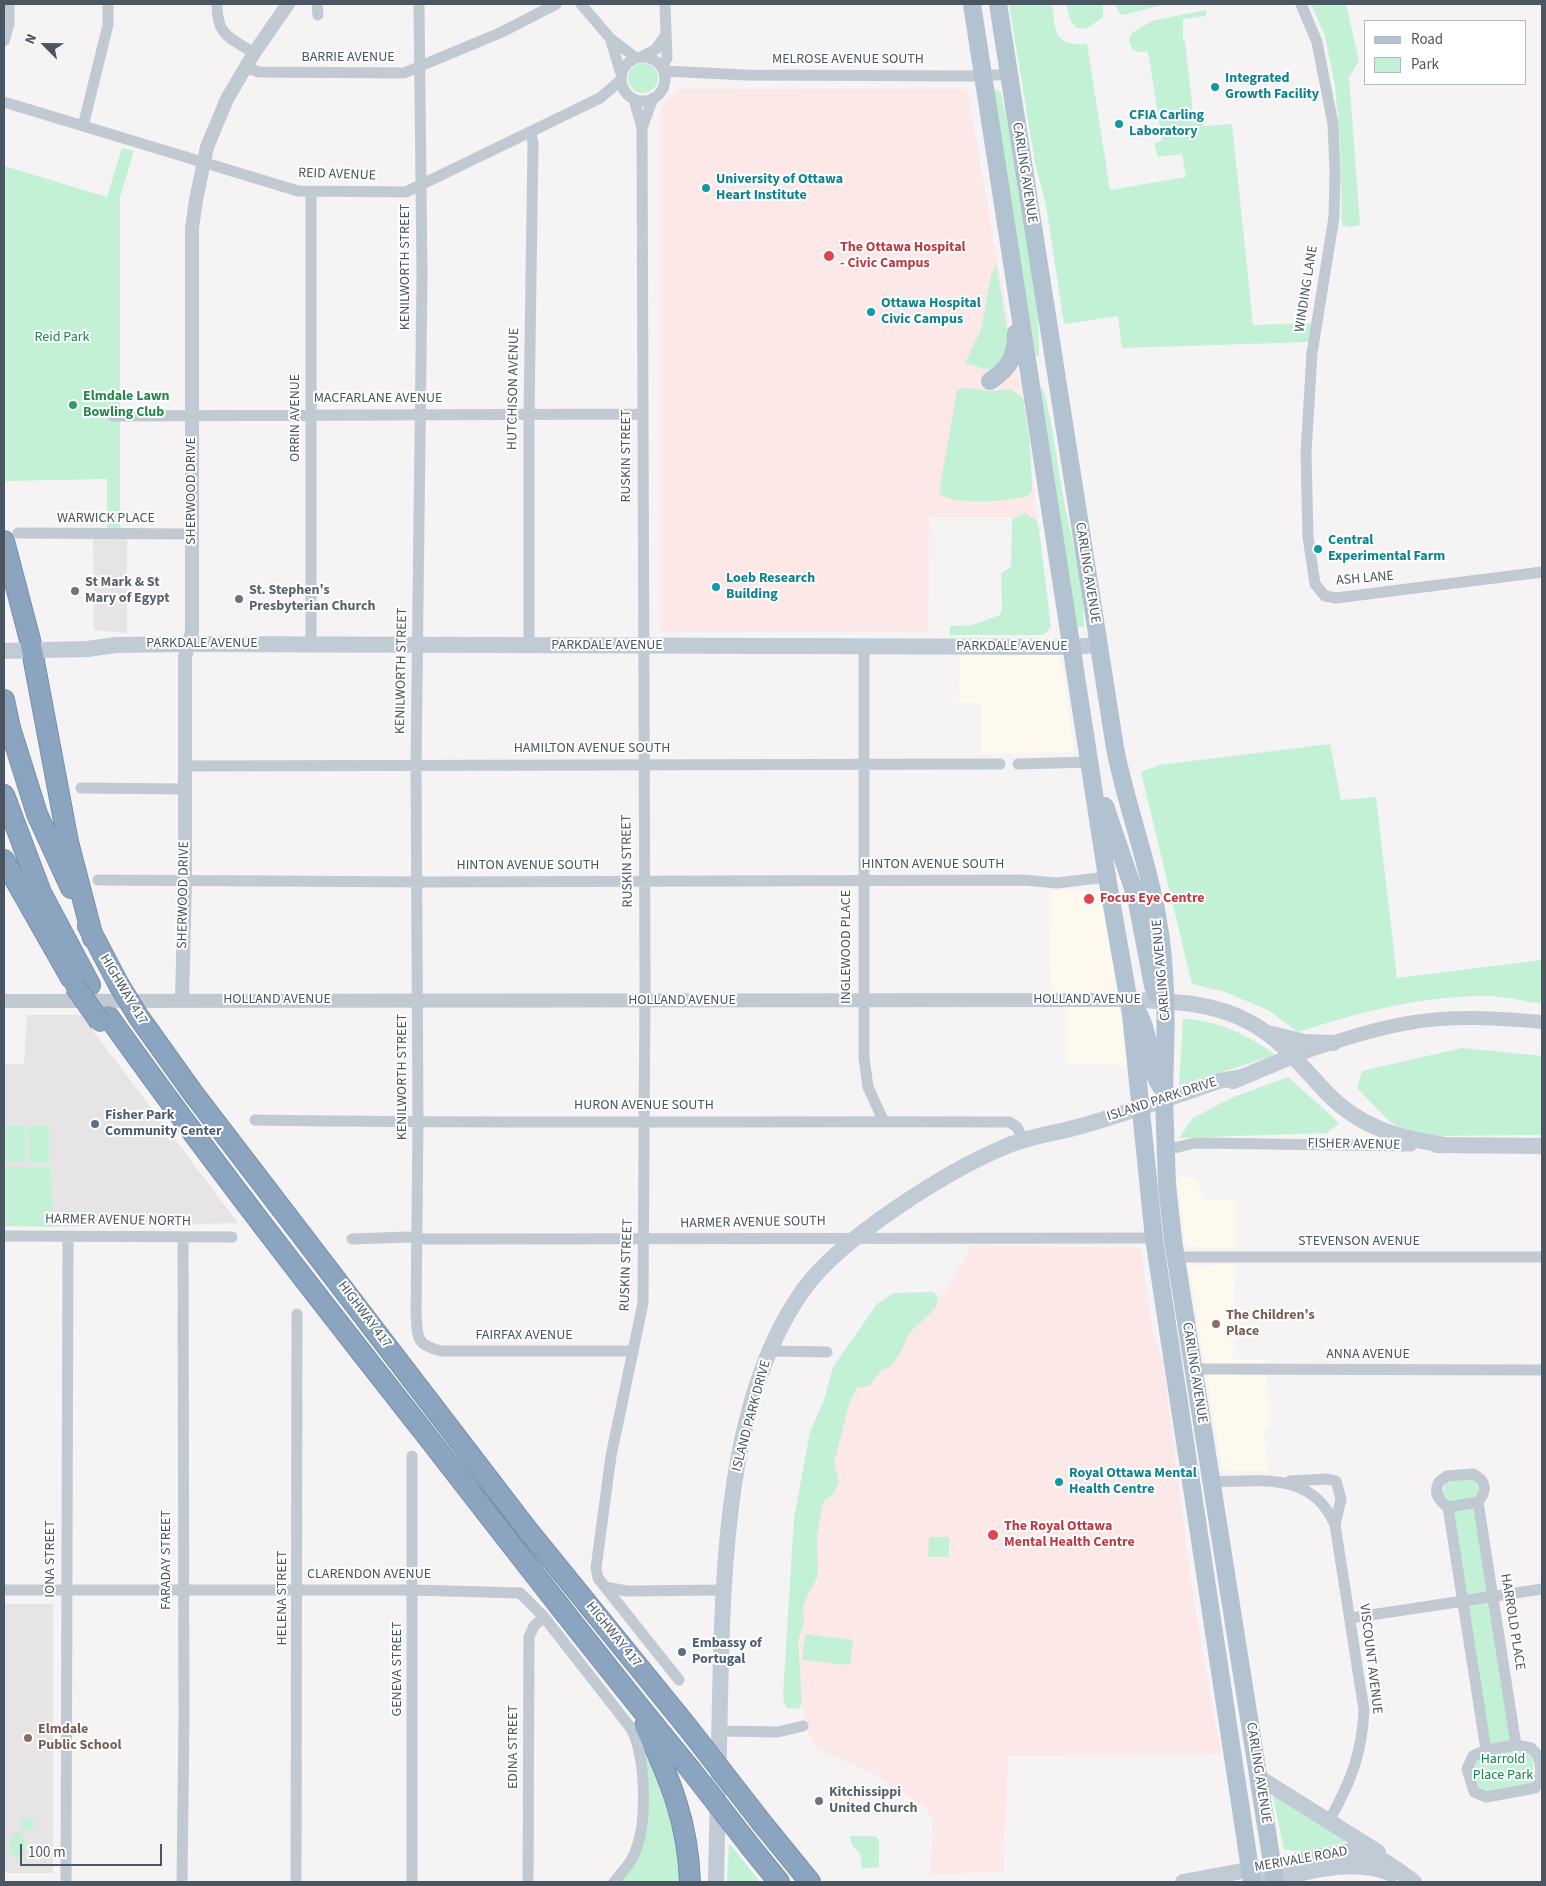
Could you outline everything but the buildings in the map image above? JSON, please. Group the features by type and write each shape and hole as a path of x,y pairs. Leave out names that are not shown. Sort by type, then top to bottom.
{"highway":[{"path":"11,537 68,842 93,938"},
{"name":"HIGHWAY 417","path":"4,700 10,728 37,814 93,938 138,1016 193,1093 526,1528 810,1882"},
{"path":"4,795 41,893 83,986"},
{"path":"4,860 104,1019 629,1695 690,1768 779,1882"},
{"path":"629,1695 663,1763 677,1798 685,1833 690,1882"}],"main road":[{"name":"CARLING AVENUE","path":"972,4 1073,647 1107,877 1130,1000 1154,1238 1172,1353 1264,1877"},
{"name":"CARLING AVENUE","path":"998,4 1098,645 1122,782 1158,916 1166,1001 1164,1100 1169,1205 1258,1777 1264,1877"},
{"path":"990,381 1007,368 1015,352 1016,288"},
{"name":"PARKDALE AVENUE","path":"4,650 84,639 116,645 529,645 864,648 1073,647 1098,645"},
{"name":"PARKDALE AVENUE","path":"4,640 31,645"},
{"path":"1090,762 1136,897 1153,986 1158,995 1166,1001"},
{"path":"1130,1000 1144,1026 1154,1077 1164,1100"},
{"name":"HOLLAND AVENUE","path":"1130,1000 1196,1004 1220,1010 1249,1022 1268,1033 1294,1056 1328,1094 1339,1112 1359,1129 1377,1139 1411,1146"},
{"path":"1268,1033 1305,1042 1334,1042"},
{"name":"ISLAND PARK DRIVE","path":"716,1882 723,1590 728,1531 738,1467 754,1398 770,1351 784,1320 810,1281 831,1260 860,1236 934,1185 984,1156 1023,1140 1084,1126 1103,1126 1142,1113 1164,1100 1198,1097 1241,1077 1294,1056"},
{"name":"HOLLAND AVENUE","path":"1328,1094 1364,1121 1382,1131 1408,1139 1445,1145"},
{"name":"FISHER AVENUE","path":"1411,1146 1542,1146"},
{"path":"1172,1353 1191,1350"},
{"path":"1258,1777 1376,1850 1395,1866"},
{"name":"MERIVALE ROAD","path":"1264,1877 1349,1851 1371,1854 1395,1866 1413,1882"},
{"name":"MERIVALE ROAD","path":"1183,1882 1264,1877 1366,1866 1379,1868 1413,1882"}],"street":[{"path":"4,41 9,24 9,4"},
{"path":"83,126 108,25 108,4"},
{"path":"218,4 217,21 222,31 254,53"},
{"name":"SHERWOOD DRIVE","path":"182,1000 185,880 185,657 192,632 192,228 207,147 227,98 254,53 288,4"},
{"name":"KENILWORTH STREET","path":"418,1339 416,1314 418,1122 416,764 422,276 419,4"},
{"name":"BARRIE AVENUE","path":"245,68 259,72 404,74 502,32 556,4"},
{"path":"581,4 610,38 638,57 653,59 663,70"},
{"path":"662,89 663,70 667,58 665,4"},
{"name":"WINDING LANE","path":"1301,4 1317,42 1327,81 1333,117 1335,172 1334,216 1312,353 1306,453 1308,537 1315,584"},
{"path":"621,77 626,64 656,50 665,36"},
{"path":"610,38 622,86 632,98 644,101 653,98 662,89 686,74"},
{"name":"MELROSE AVENUE SOUTH","path":"663,70 686,74 983,76 1009,74"},
{"name":"REID AVENUE","path":"4,102 298,191 406,192 600,98 621,77"},
{"name":"REID AVENUE","path":"600,98 632,98"},
{"name":"RUSKIN STREET","path":"632,98 642,128 642,764 645,1001 643,1303 611,1456 596,1568 598,1578 679,1680"},
{"name":"RUSKIN STREET","path":"642,128 653,98"},
{"name":"HUTCHISON AVENUE","path":"529,645 529,414 533,143 531,133"},
{"name":"ORRIN AVENUE","path":"311,192 311,645"},
{"name":"MACFARLANE AVENUE","path":"113,416 192,414 642,414"},
{"name":"WARWICK PLACE","path":"11,537 193,534"},
{"name":"ASH LANE","path":"1315,584 1326,596 1336,598 1542,572"},
{"name":"INGLEWOOD PLACE","path":"864,648 862,880 864,1058 868,1087 884,1122"},
{"path":"1018,764 1090,762"},
{"name":"HAMILTON AVENUE SOUTH","path":"184,766 1000,764"},
{"path":"81,788 184,789"},
{"name":"HINTON AVENUE SOUTH","path":"98,880 417,882 1023,880 1052,883 1107,877"},
{"name":"HOLLAND AVENUE","path":"4,1001 1130,1000"},
{"path":"1294,1056 1376,1030 1436,1019 1503,1018 1542,1022"},
{"name":"HURON AVENUE SOUTH","path":"255,1120 418,1122 1012,1122 1017,1127 1023,1140"},
{"name":"FISHER AVENUE","path":"1166,1150 1195,1143 1411,1146"},
{"name":"HARMER AVENUE NORTH","path":"4,1236 232,1237"},
{"name":"IONA STREET","path":"66,1882 68,1236"},
{"name":"HARMER AVENUE SOUTH","path":"352,1240 417,1237 643,1239 860,1236 1154,1238"},
{"name":"FARADAY STREET","path":"182,1882 184,1720 182,1590 183,1237"},
{"name":"STEVENSON AVENUE","path":"1176,1257 1542,1257"},
{"name":"HELENA STREET","path":"296,1882 297,1314"},
{"name":"FAIRFAX AVENUE","path":"418,1339 422,1345 441,1351 633,1351"},
{"path":"770,1351 826,1352"},
{"name":"ANNA AVENUE","path":"1194,1370 1542,1370"},
{"name":"GENEVA STREET","path":"412,1456 412,1882"},
{"name":"HARROLD PLACE","path":"1486,1750 1448,1507 1440,1500 1436,1492 1439,1482 1447,1476 1468,1474 1478,1476 1483,1481 1485,1492 1478,1502 1516,1746"},
{"name":"VISCOUNT AVENUE","path":"1212,1482 1284,1482 1327,1479 1336,1481 1341,1499 1335,1525"},
{"name":"VISCOUNT AVENUE","path":"1284,1482 1304,1489 1317,1498 1327,1509 1335,1525 1363,1698 1363,1725 1356,1767 1329,1821"},
{"path":"1448,1507 1478,1502"},
{"path":"605,1587 627,1591 723,1590"},
{"path":"1351,1618 1542,1589"},
{"name":"CLARENDON AVENUE","path":"4,1590 517,1591 524,1595 544,1617 630,1727 640,1747 643,1777 641,1832 633,1858 614,1882"},
{"name":"EDINA STREET","path":"528,1882 529,1636 534,1626 544,1617"},
{"path":"719,1731 778,1732 803,1726"},
{"path":"1524,1745 1536,1752 1539,1757 1541,1776 1538,1784 1531,1790 1486,1797 1477,1795 1471,1789 1468,1769 1473,1756 1486,1750 1524,1745"}],"shaded area":[{"name":"The Ottawa Hospital - Civic Campus","path":"679,89 967,89 1023,404 1050,621 1015,632 1015,517 929,517 928,632 660,632 660,107"},
{"path":"93,537 127,537 127,633 94,630"},
{"path":"1057,652 1065,681 1074,752 982,754 982,703 959,703 960,654"},
{"path":"1049,890 1100,891 1116,980 1127,1065 1067,1064 1067,1010 1050,985"},
{"path":"27,1015 81,1015 238,1223 54,1227 51,1167 4,1167 4,1064 24,1064"},
{"path":"1177,1177 1191,1177 1197,1180 1204,1199 1235,1200 1235,1248 1191,1247 1185,1243"},
{"name":"The Royal Ottawa Mental Health Centre","path":"972,1245 1141,1248 1152,1329 1163,1361 1194,1603 1221,1754 1008,1756 1003,1872 930,1874 933,1820 927,1809 875,1775 816,1748 807,1731 796,1679 804,1484 890,1299 943,1297"},
{"path":"1235,1264 1233,1360 1265,1359 1270,1428 1263,1429 1269,1471 1226,1471 1221,1465 1189,1266"},
{"name":"Elmdale Public School","path":"4,1604 53,1604 53,1873 4,1873"}],"green space":[{"path":"1009,4 1052,4 1054,22 1058,35 1062,40 1068,43 1087,44 1110,190 1186,177 1182,154 1158,157 1154,143 1162,141 1148,51 1138,52 1132,49 1129,40 1132,33 1152,21 1206,10 1206,16 1183,19 1183,40 1185,41 1194,122 1203,122 1204,126 1232,124 1253,325 1312,323 1309,342 1122,348 1118,316 1064,324 1046,205 1035,163"},
{"path":"1066,4 1103,4 1103,17 1086,29 1077,28 1071,22"},
{"path":"1114,4 1166,4 1123,15 1120,14"},
{"path":"1311,4 1346,4 1359,61 1349,77 1360,225 1350,227 1342,225 1340,141 1335,86 1325,36"},
{"path":"643,63 653,68 658,78 653,88 643,93 633,88 628,78 633,68"},
{"path":"997,89 1001,93 1015,160 1038,305 1039,356 1036,356 993,91"},
{"name":"Reid Park","path":"122,148 134,151 120,197 120,534 107,534 107,479 4,481 4,166 107,197"},
{"path":"996,264 1010,345 1000,365 989,370 965,363 981,330 991,276"},
{"path":"963,388 991,391 1011,389 1023,398 1030,443 1032,490 1028,496 996,501 968,501 955,500 939,493 957,390"},
{"path":"1043,389 1082,594 1084,627 1077,627 1041,390"},
{"path":"1025,513 1036,520 1039,529 1051,627 1043,635 950,635 950,626 972,625 1000,615 1002,609 1001,573 1011,567 1012,519"},
{"path":"1330,744 1341,800 1376,797 1397,978 1542,960 1542,1004 1489,996 1440,998 1392,1006 1298,1032 1268,1010 1225,992 1192,984 1141,772 1159,765"},
{"path":"1183,1019 1207,1022 1230,1029 1263,1046 1273,1053 1274,1056 1179,1085"},
{"path":"1462,1048 1542,1056 1542,1135 1417,1136 1390,1122 1357,1088 1362,1071"},
{"path":"1288,1077 1339,1123 1327,1133 1179,1138 1193,1118 1231,1098"},
{"path":"4,1126 25,1126 25,1162 4,1162"},
{"path":"28,1126 49,1126 49,1163 29,1163"},
{"path":"4,1167 51,1167 54,1227 4,1226"},
{"path":"933,1292 938,1296 936,1308 909,1333 901,1352 891,1366 880,1372 869,1386 857,1388 849,1404 834,1463 839,1482 834,1493 824,1501 822,1507 817,1538 818,1575 803,1605 804,1622 798,1641 802,1704 798,1709 787,1708 783,1696 794,1518 810,1432 824,1400 833,1367 877,1304 893,1293"},
{"name":"Harrold Place Park","path":"1466,1478 1474,1480 1478,1487 1520,1748 1530,1754 1533,1761 1534,1780 1530,1784 1488,1793 1477,1789 1472,1769 1474,1761 1487,1753 1442,1492 1447,1482"},
{"path":"929,1537 949,1537 949,1557 928,1557"},
{"path":"805,1634 853,1640 850,1665 802,1660"},
{"path":"637,1745 649,1755 659,1769 666,1787 672,1806 685,1882 609,1882 630,1856 639,1820"},
{"path":"1275,1795 1347,1839 1345,1842 1315,1849 1291,1851 1284,1849 1273,1797"},
{"path":"24,1817 30,1817 34,1824 30,1831 24,1831 20,1827 20,1821"},
{"path":"17,1831 25,1838 25,1851 17,1860 10,1851 10,1840"},
{"path":"850,1836 875,1836 879,1840 879,1867 862,1869 860,1853 852,1846"},
{"path":"729,1843 760,1882 727,1882"}],"place":[{"name":"Integrated Growth Facility","path":"1215,87"},
{"name":"CFIA Carling Laboratory","path":"1119,124"},
{"name":"University of Ottawa Heart Institute","path":"706,188"},
{"name":"The Ottawa Hospital - Civic Campus","path":"829,256"},
{"name":"Ottawa Hospital Civic Campus","path":"871,312"},
{"name":"Elmdale Lawn Bowling Club","path":"73,405"},
{"name":"Central Experimental Farm","path":"1318,549"},
{"name":"Loeb Research Building","path":"716,587"},
{"name":"St Mark & St Mary of Egypt","path":"75,591"},
{"name":"St. Stephen's Presbyterian Church","path":"239,599"},
{"name":"Focus Eye Centre","path":"1089,899"},
{"name":"Fisher Park Community Center","path":"95,1124"},
{"name":"The Children's Place","path":"1216,1324"},
{"name":"Royal Ottawa Mental Health Centre","path":"1059,1482"},
{"name":"The Royal Ottawa Mental Health Centre","path":"993,1535"},
{"name":"Embassy of Portugal","path":"682,1652"},
{"name":"Elmdale Public School","path":"28,1738"},
{"name":"Kitchissippi United Church","path":"819,1801"}]}
